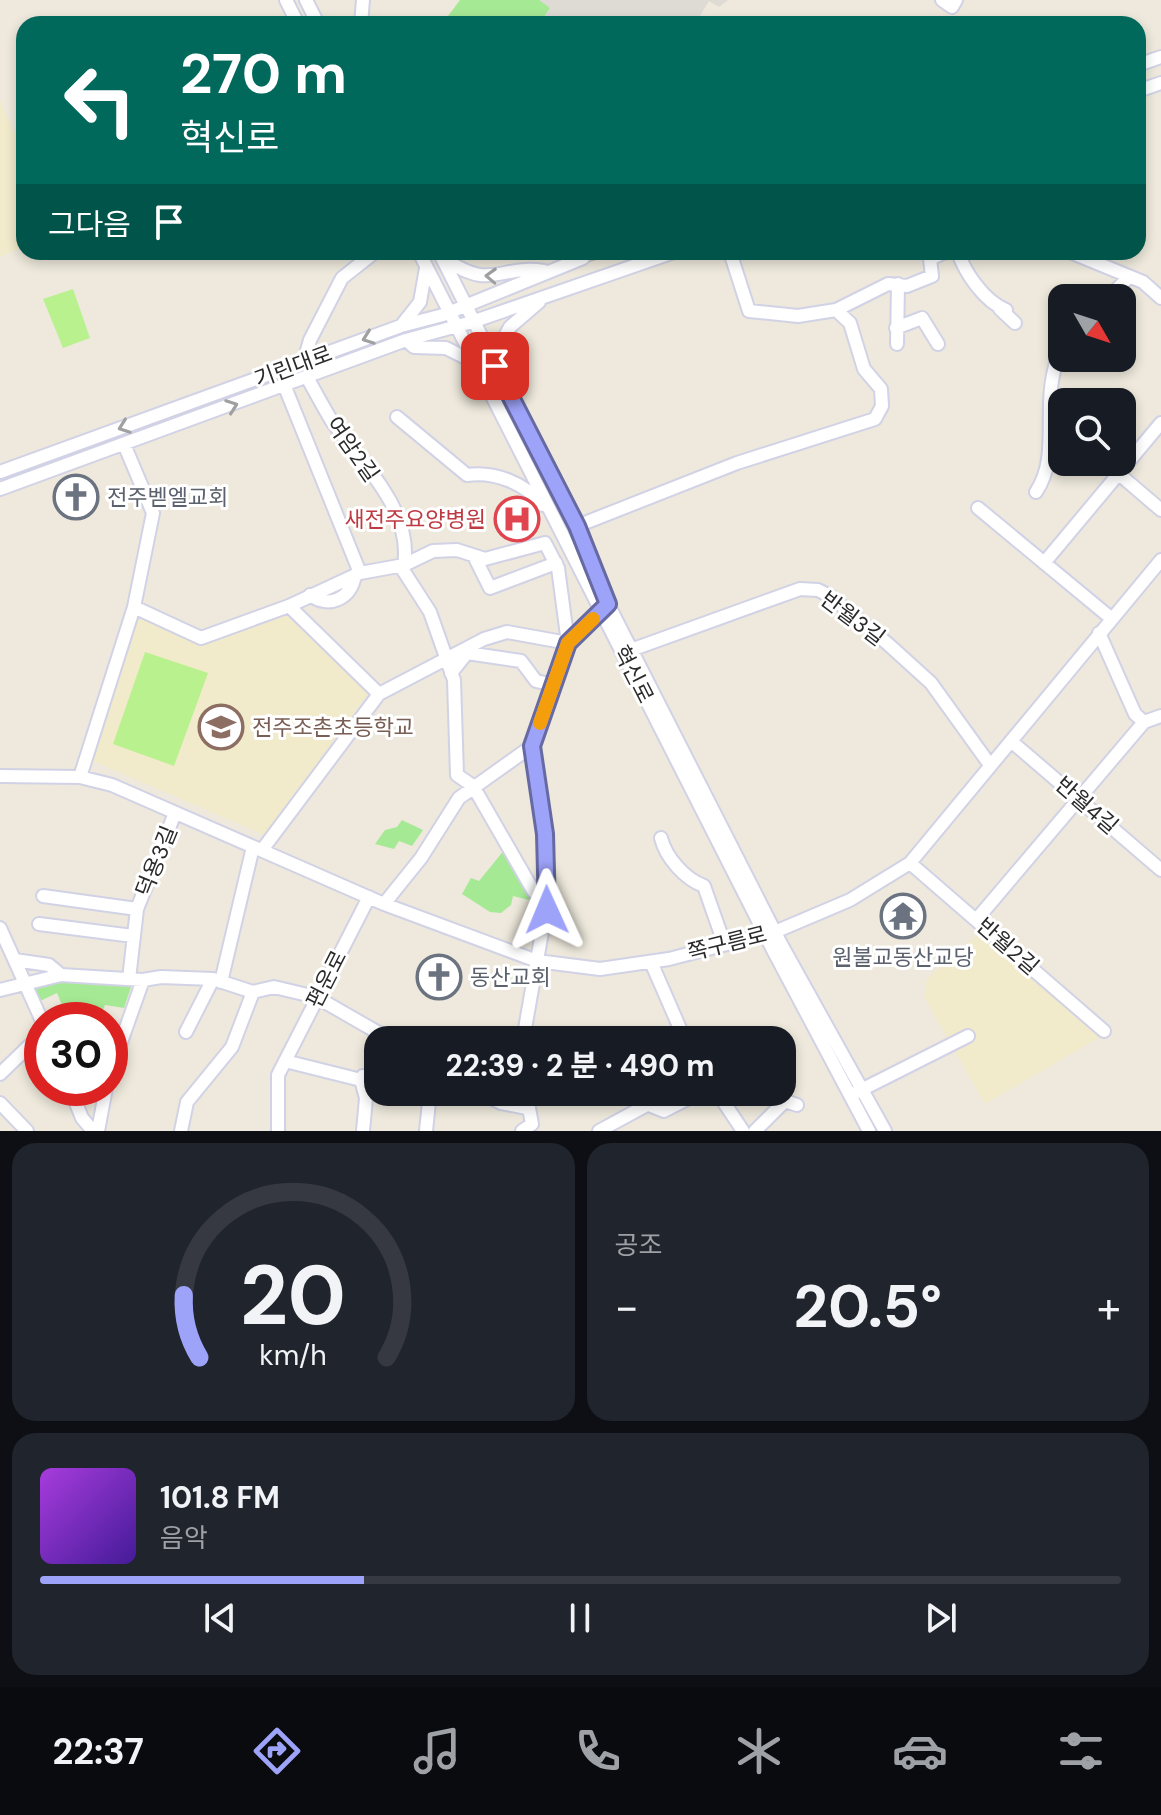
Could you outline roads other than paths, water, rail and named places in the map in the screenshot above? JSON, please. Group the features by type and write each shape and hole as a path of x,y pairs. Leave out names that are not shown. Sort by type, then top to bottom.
{"street":[{"path":"942,0 952,7 956,0"},
{"path":"304,361 310,340 342,278 365,260"},
{"name":"혁신로","path":"423,260 771,932 857,1092 885,1131"},
{"name":"혁신로","path":"443,260 577,526 604,607"},
{"path":"447,260 456,267 483,277 531,269 544,271"},
{"name":"기린대로","path":"0,472 401,326 451,313 535,280 544,271 577,260"},
{"name":"기린대로","path":"0,489 308,379 406,340 472,322 651,260"},
{"path":"733,260 749,311 798,316 836,310 888,284 907,286 932,276 930,260"},
{"path":"961,260 964,271 1015,323"},
{"path":"1089,260 1143,282 1161,298"},
{"path":"401,326 420,302 426,265"},
{"path":"1122,284 1129,277"},
{"path":"897,344 898,284"},
{"path":"495,366 499,347 510,327 544,297"},
{"path":"577,526 737,463 875,419 882,406 881,389 864,369 850,323 836,310"},
{"path":"896,328 922,318 938,344"},
{"path":"406,340 414,347 446,348 477,364"},
{"path":"1036,492 1046,476 1051,372"},
{"name":"여암2길","path":"308,379 332,420 394,510 408,544 402,566 430,612 451,673 457,775 473,786 534,892 548,898"},
{"name":"기린대로","path":"285,387 358,574"},
{"path":"397,417 467,475 491,472 535,496 546,508 548,505"},
{"path":"1136,453 1161,423"},
{"path":"80,777 134,607 153,513 124,444"},
{"path":"1044,563 1117,476"},
{"path":"1121,476 1161,510"},
{"path":"978,508 1112,619"},
{"path":"134,607 201,638 289,606 358,574 402,566 433,551 457,550 485,559 538,542 549,546 557,566 568,643"},
{"path":"474,556 490,588 557,566"},
{"name":"쪽구름로","path":"0,776 80,777 112,785 384,904 537,961 600,969 651,962 771,932 850,900 910,863 1161,560"},
{"name":"반월3길","path":"627,651 800,589 818,590 888,644 931,683 990,765"},
{"path":"289,606 379,694"},
{"path":"525,1026 548,898 545,834 532,746 568,643 604,607"},
{"path":"186,1032 217,980 258,849 379,694 446,658 507,632 568,643"},
{"path":"1099,633 1135,714 1144,722"},
{"path":"451,673 467,653 521,661 536,681 554,685"},
{"path":"977,919 1144,722 1161,716"},
{"name":"반월4길","path":"1011,741 1161,870"},
{"path":"384,904 421,858 459,798 532,746"},
{"name":"덕용3길","path":"129,979 137,909 175,813"},
{"path":"661,838 664,850 687,880 704,886 724,943"},
{"name":"반월2길","path":"910,863 1104,1031"},
{"name":"덕용3길","path":"43,896 137,909"},
{"name":"편운로","path":"278,1131 278,1075 369,897"},
{"path":"39,924 133,936"},
{"path":"0,928 33,1002"},
{"path":"15,960 49,965 61,975"},
{"path":"651,962 679,1026"},
{"path":"0,990 61,975 217,980 253,992 274,987 316,997 367,1026"},
{"path":"128,1022 143,980"},
{"path":"181,1131 183,1112 192,1092 232,1047 253,992"},
{"path":"857,1092 968,1036"},
{"path":"0,1074 24,1051"},
{"path":"285,1061 361,1080"},
{"path":"361,1080 364,1076"},
{"path":"361,1080 366,1098 363,1131"},
{"name":"혁신로","path":"857,1092 869,1131"},
{"path":"755,1131 785,1101 797,1105"},
{"path":"0,1103 27,1131"},
{"path":"77,1106 82,1118 96,1131 102,1106"},
{"path":"426,1131 429,1106"},
{"path":"517,1106 527,1108 530,1129"},
{"path":"599,1131 645,1106 664,1111 674,1106"},
{"path":"724,1106 736,1129"}],"place":[{"name":"전주벧엘교회","path":"76,497"},
{"name":"새전주요양병원","path":"517,519"},
{"name":"전주조촌초등학교","path":"221,727"},
{"name":"원불교동산교당","path":"903,916"},
{"name":"동산교회","path":"439,977"}]}
